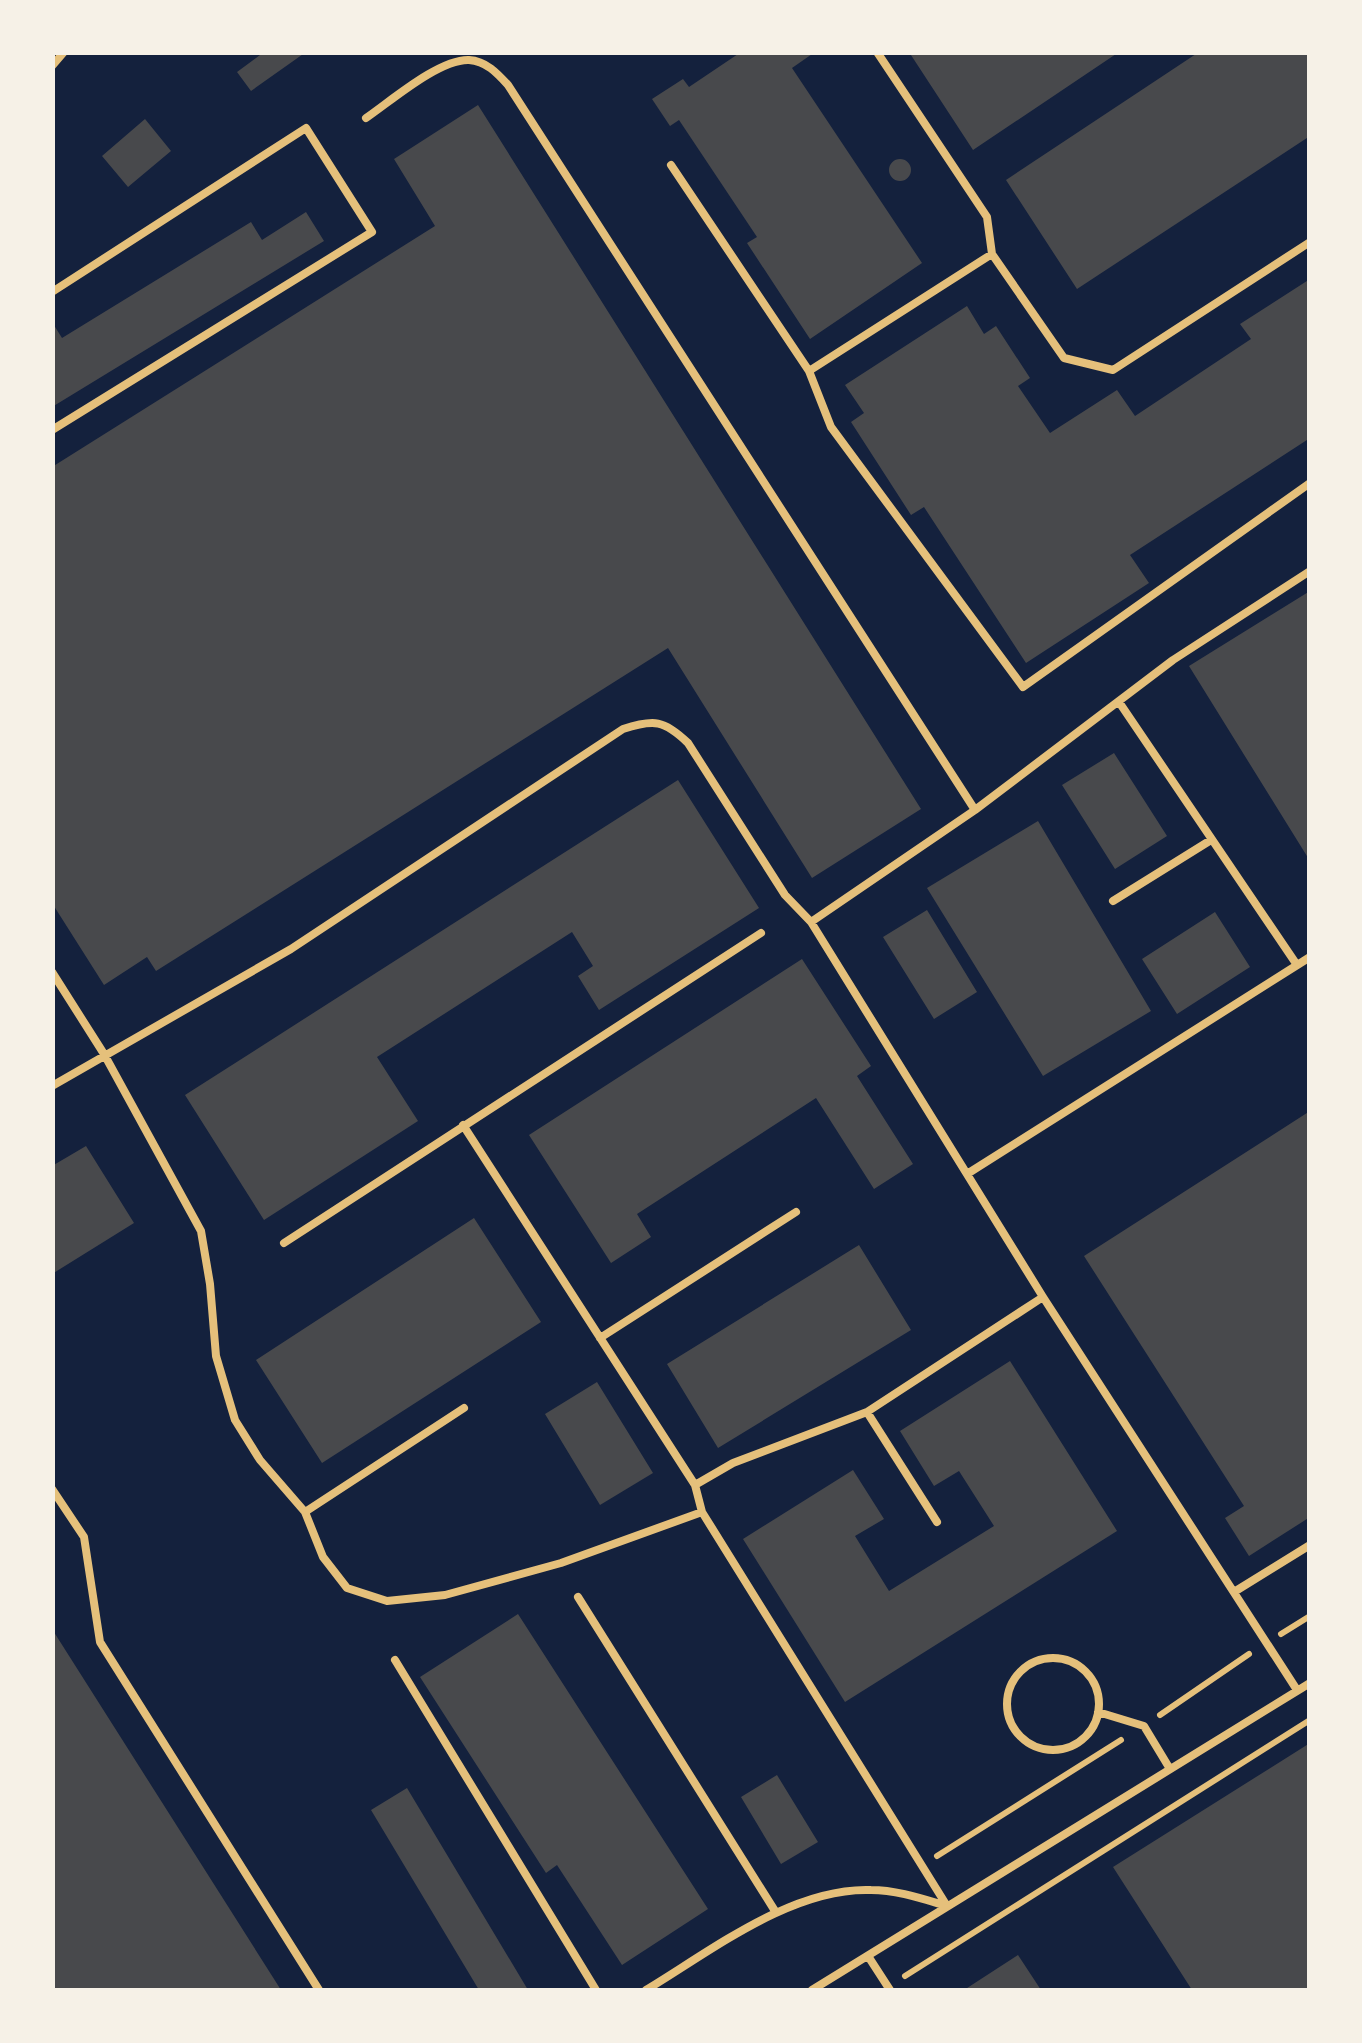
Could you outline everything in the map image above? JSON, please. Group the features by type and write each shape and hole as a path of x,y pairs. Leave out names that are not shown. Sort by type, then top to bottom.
{"lane":[{"path":"52,66 64,52"},
{"path":"877,52 987,216 992,254 1064,358 1114,370 1310,242"},
{"path":"366,118 446,64 469,60 490,66 508,85 975,810"},
{"path":"52,292 306,128 372,232 52,430"},
{"path":"671,165 809,371 831,427 1023,687 1310,483"},
{"path":"809,371 992,254"},
{"path":"811,922 975,810 1173,660 1310,571"},
{"path":"1118,702 1296,965"},
{"path":"52,1086 292,949 622,729 646,722 669,725 688,743 784,894 811,922 1043,1297 1297,1690"},
{"path":"1113,900 1212,840"},
{"path":"284,1242 761,934"},
{"path":"967,1174 1310,957"},
{"path":"52,972 104,1054 201,1231 216,1356 234,1420 260,1460 305,1512 323,1557 347,1588 388,1601 445,1595 544,1568 702,1512"},
{"path":"463,1125 694,1485 702,1512 948,1906"},
{"path":"600,1338 796,1212"},
{"path":"694,1485 733,1463 867,1412 1043,1297"},
{"path":"305,1512 464,1408"},
{"path":"867,1412 936,1522"},
{"path":"52,1489 84,1537 100,1642 318,1990"},
{"path":"1234,1592 1310,1545"},
{"path":"578,1597 775,1911"},
{"path":"1061,1659 1074,1664 1094,1684 1098,1712 1094,1726 1073,1746 1044,1750 1019,1737 1006,1711 1007,1696 1012,1683 1032,1663 1061,1659"},
{"path":"395,1660 596,1990"},
{"path":"812,1990 1310,1683"},
{"path":"1098,1712 1144,1726 1170,1769"},
{"path":"646,1990 775,1911 820,1898 870,1890 948,1906"},
{"path":"868,1956 888,1989"}],"path":[{"path":"888,1989 1310,1720"}],"building":[{"path":"264,52 306,52 251,91 237,72"},
{"path":"741,52 815,52 792,68 922,263 810,339 747,243 757,237 679,120 670,126 652,99 683,79 689,87"},
{"path":"909,52 1119,52 973,150"},
{"path":"1199,52 1310,52 1310,136 1077,289 1006,180"},
{"path":"478,105 921,809 812,878 668,648 156,971 147,957 104,985 52,903 52,467 435,226 394,159"},
{"path":"145,119 171,151 128,187 102,156"},
{"path":"896,159 904,159 911,170 904,181 896,181 889,174 889,166"},
{"path":"306,212 324,241 52,407 52,322 62,338 251,222 262,240"},
{"path":"1310,279 1310,438 1130,555 1149,583 1026,663 924,507 911,515 851,422 864,413 845,385 967,306 984,334 996,326 1030,378 1018,386 1050,433 1117,390 1135,416 1251,339 1240,324"},
{"path":"1310,591 1310,861 1189,666"},
{"path":"1114,753 1167,836 1115,869 1062,785"},
{"path":"678,780 759,908 599,1010 578,976 593,966 572,932 377,1057 418,1121 264,1220 185,1095"},
{"path":"1038,821 1151,1011 1043,1076 927,888"},
{"path":"927,910 977,992 934,1019 883,937"},
{"path":"1215,912 1250,967 1177,1014 1142,959"},
{"path":"802,959 871,1066 857,1076 913,1164 874,1189 816,1098 637,1214 651,1237 611,1263 529,1135"},
{"path":"1310,1111 1310,1517 1249,1556 1225,1518 1244,1506 1084,1256"},
{"path":"86,1146 134,1223 52,1274 52,1166"},
{"path":"474,1218 541,1322 322,1463 256,1360"},
{"path":"859,1245 911,1330 718,1448 667,1364"},
{"path":"1010,1361 1117,1531 845,1702 743,1539 853,1470 884,1519 855,1536 889,1591 994,1526 959,1471 934,1486 900,1431"},
{"path":"597,1382 653,1473 600,1505 545,1414"},
{"path":"518,1614 708,1909 622,1965 557,1865 546,1873 420,1677"},
{"path":"52,1629 281,1990 52,1990"},
{"path":"1310,1743 1310,1990 1192,1990 1113,1867"},
{"path":"777,1775 818,1842 781,1864 741,1797"},
{"path":"407,1788 528,1990 479,1990 371,1810"},
{"path":"1018,1955 1041,1990 964,1990"}]}
